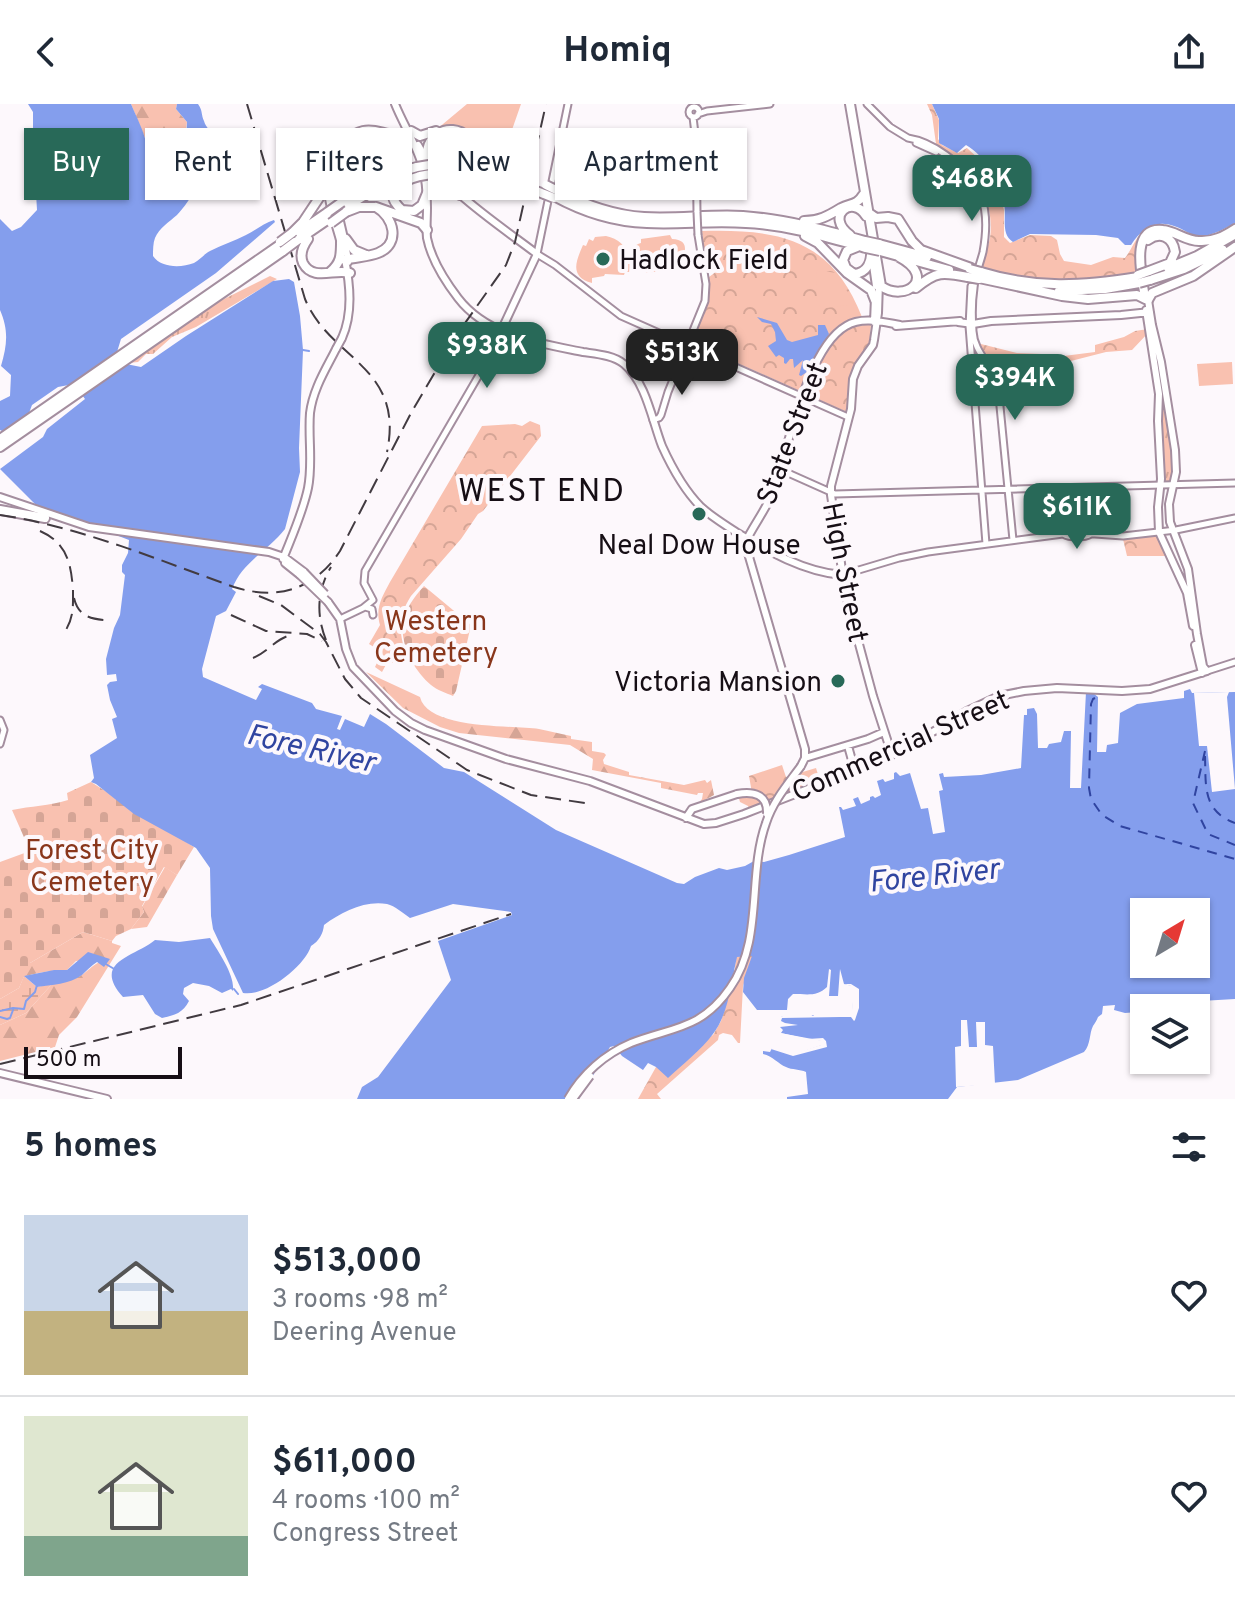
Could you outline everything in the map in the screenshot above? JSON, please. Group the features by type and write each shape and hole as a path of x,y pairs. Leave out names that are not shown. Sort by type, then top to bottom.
{"highway":[{"path":"848,104 883,288 905,292 916,282 917,273 911,264 899,257"},
{"path":"858,153 875,251"},
{"path":"412,174 428,170"},
{"path":"125,356 242,280 294,239 344,207 377,188 418,172"},
{"path":"539,188 622,214 646,217 758,217 803,224 854,238"},
{"path":"394,200 399,209 409,212 422,205 427,192"},
{"path":"550,192 571,205 597,215 635,223 734,222 778,226 969,272"},
{"path":"758,217 820,220 857,203 863,195"},
{"path":"294,239 316,200"},
{"path":"344,207 359,200"},
{"path":"344,207 376,207 418,221 427,230"},
{"path":"347,260 383,250 390,242 390,219 376,207"},
{"path":"969,272 875,251 840,226 840,215 847,208 855,207 876,218 898,219 921,250 1001,283 1080,298 1139,295 1147,299"},
{"path":"329,218 303,245 301,256 305,265 317,274 349,272"},
{"path":"778,226 818,243 847,273 871,290 877,305 887,293 909,293 935,274 969,272"},
{"path":"1147,299 1140,250 1148,234 1161,230 1202,242 1235,232"},
{"path":"1149,275 1197,256 1235,232"},
{"path":"1147,299 1144,248 1150,239 1159,235 1169,239 1175,247 1173,259 1149,275"},
{"path":"294,239 308,239"},
{"path":"343,240 354,250 367,255"},
{"path":"330,273 339,263 343,240"},
{"path":"1147,299 1152,293 1193,276 1235,245"},
{"path":"1042,291 1090,290 1195,264 1235,245"},
{"path":"0,449 267,254 282,248"},
{"path":"980,276 1053,285 1138,278"},
{"path":"0,439 78,390"},
{"path":"0,509 45,518"}],"main road":[{"path":"396,104 406,128"},
{"path":"396,104 407,128"},
{"path":"342,618 373,600 364,586 365,571 479,375 536,258 568,104"},
{"path":"652,421 660,417 706,297 698,235 694,109 707,111 770,104"},
{"path":"867,104 890,127 945,155 965,170 984,204 987,231 973,289 971,322 986,544"},
{"path":"401,128 403,123"},
{"path":"412,136 428,157"},
{"path":"412,141 427,192 428,241 436,262 457,297 477,316 501,331 620,361 639,385 671,464 692,496 710,515 777,556 842,575 910,555 1013,540 1063,534 1123,536 1235,520"},
{"path":"281,558 290,542 308,486 314,394 351,317 349,272 333,200"},
{"path":"466,200 536,258 555,265 617,314 848,417"},
{"path":"875,251 876,322"},
{"path":"875,251 876,322"},
{"path":"1147,299 1159,394 1159,532 1187,593 1197,658 1204,672"},
{"path":"865,320 877,305"},
{"path":"877,305 883,320 896,325"},
{"path":"865,320 896,325 1148,314"},
{"path":"1148,314 1160,354 1175,450 1176,467 1169,509 1172,530 1190,577 1204,672"},
{"name":"State Street","path":"806,762 805,749 751,560 744,545 770,497 802,397 821,353 829,340 848,324 865,320"},
{"name":"High Street","path":"876,322 873,345 853,379 851,409 831,492 845,592 892,755"},
{"path":"971,322 976,346 993,370 998,386 1013,540"},
{"path":"779,469 831,492 848,494 1235,483"},
{"path":"0,497 97,531"},
{"path":"45,518 97,531 281,558 301,572 342,618 353,667 400,716 425,730 513,761 598,784 686,818 692,809 737,794 753,793 761,796 767,806 767,819"},
{"path":"290,542 292,556 301,572"},
{"path":"364,607 371,608 373,615"},
{"name":"Commercial Street","path":"686,818 708,824 744,814 892,755 967,711 1007,694 1062,687 1139,690 1163,686 1235,662"},
{"path":"0,720 4,730 0,744"},
{"path":"570,1099 583,1077 610,1054 629,1044 691,1023 715,1006 732,987 748,948 759,848 767,819 781,793 806,762 884,732"},
{"path":"848,746 855,771"},
{"path":"570,1099 590,1075 610,1059 633,1047 691,1027 716,1010 741,979 751,951 767,828 781,799 806,762"},
{"path":"0,1073 107,1099"}],"green space":[{"path":"131,104 177,104 176,109 187,122 186,128 145,128 145,138"},
{"path":"467,104 521,104 513,128 438,128"},
{"path":"927,104 932,104 939,120 938,139 942,145 958,153 967,148 979,159 997,186 1004,210 1004,237 1010,243 1030,235 1051,236 1057,240 1064,261 1091,265 1113,257 1125,258 1144,231 1159,225 1198,237 1217,234 1235,223 1235,227 1203,240 1166,228 1145,234 1140,272 1119,276 1080,281 1041,280 982,269 991,228 986,197 970,169 936,144 932,115"},
{"path":"702,231 755,232 799,244 835,270 849,291 862,317 838,327 830,335 800,391 692,343 707,307 709,277 717,271 716,266 705,265"},
{"path":"670,235 684,244 682,263 674,264 675,269 646,273 645,268 634,269 630,252 641,243 641,239"},
{"name":"Hadlock Field","path":"606,236 623,245 627,263 631,264 629,272 624,275 605,274 592,278 592,283 577,273 578,257 589,239 593,241 595,237"},
{"path":"818,270 836,273 855,304 820,306 817,301"},
{"path":"270,276 277,279 196,327 172,337 153,354 146,354 138,362 129,363 210,306"},
{"path":"871,325 869,348 859,360 849,383 847,412 806,394 821,359 835,339 855,326"},
{"path":"1148,329 1149,332 1132,350 1106,352 1067,362 1049,361 1048,358 1095,352 1095,345"},
{"path":"977,343 1017,353 1042,354 1043,373 996,375"},
{"path":"1232,362 1233,384 1199,386 1197,364"},
{"path":"1157,366 1160,366 1174,464 1172,482 1162,482"},
{"path":"530,421 540,425 541,436 461,539 411,596 403,612 401,626 407,657 392,663 388,661 382,672 375,667 382,652 369,644 380,625 379,608 390,582 482,426 522,426"},
{"path":"1159,536 1167,556 1127,556 1123,539"},
{"name":"Western Cemetery","path":"424,586 471,625 453,696 425,680 414,666 404,641 406,613"},
{"path":"366,672 420,697 426,708 454,721 539,729 571,736 571,739 592,742 592,751 606,755 604,764 629,772 629,775 684,785 711,780 714,795 698,804 703,793 697,795 661,788 661,783 592,770 593,759 570,745 459,733 440,727 403,708"},
{"path":"782,765 786,777 816,768 821,784 750,811 740,802 738,795 752,793 749,776"},
{"name":"Forest City Cemetery","path":"91,782 194,847 177,875 164,867 142,906 144,912 131,929 112,941 83,932 30,963 19,988 0,999 0,862 30,851 12,810 68,800 67,793"},
{"path":"165,867 177,875 147,927 131,929 144,912 142,907"},
{"path":"83,932 121,946 77,1017 59,1035 55,1047 0,1061 0,1025 26,1013 52,984 77,977 110,959 76,961 67,970 39,973 12,981 0,959 30,963"},
{"path":"753,956 743,986 740,1043 732,1035 719,1035 718,1040 657,1094 661,1099 638,1099 656,1067 713,1035 721,1021 734,977 736,957"},
{"path":"24,976 37,987 52,984 26,1013 0,1025 0,999 19,988"}],"water":[{"name":"Fore River","path":"28,104 131,104 145,137 145,200 189,200 155,238 153,256 166,265 194,263 210,251 270,221 275,222 216,273 121,339 117,352 126,364 141,367 273,281 289,279 294,282 303,350 300,472 285,529 242,571 232,589 236,592 226,611 216,616 202,669 203,677 256,700 262,689 258,687 262,684 312,703 316,709 342,716 337,729 340,730 345,719 364,727 370,714 444,768 464,772 556,830 684,884 719,868 727,870 754,861 764,862 845,837 839,807 843,810 856,806 853,799 858,797 861,804 870,797 881,795 877,781 894,779 896,772 900,776 910,773 921,809 928,808 933,834 945,832 939,774 943,773 944,777 981,775 1021,768 1027,709 1034,708 1037,714 1038,748 1047,748 1049,744 1061,742 1064,731 1084,731 1086,692 1093,693 1098,697 1097,752 1106,752 1107,745 1118,743 1120,713 1137,704 1184,698 1184,691 1190,689 1192,693 1235,692 1235,999 1210,1000 1210,994 1130,994 1130,1013 1114,1010 1115,1005 1103,1006 1084,1052 1018,1080 957,1087 948,1099 787,1099 808,1094 806,1072 783,1066 763,1051 770,1052 772,1048 792,1055 822,1045 823,1041 780,1033 777,1031 782,1016 852,1014 854,990 852,986 844,984 840,969 838,996 829,996 829,969 827,987 823,990 812,994 793,994 788,999 787,1010 757,1010 743,992 744,978 752,956 737,957 726,1007 718,1026 703,1046 668,1078 648,1063 643,1070 622,1056 614,1046 610,1047 579,1099 357,1099 362,1087 378,1077 451,980 438,941 512,915 511,912 453,904 410,918 387,904 362,905 324,925 320,937 293,971 262,990 243,993 213,929 210,868 196,848 134,814 91,782 94,778 90,755 117,738 112,719 117,717 107,685 117,681 116,674 107,675 106,659 120,615 125,575 122,565 128,553 129,540 35,504 0,469 43,437 47,429 85,399 74,384 58,387 32,405 29,413 4,432 0,430 0,401 10,396 11,375 1,366 6,338 0,310 0,219 12,231 21,227 37,210 36,200 129,200 129,128 33,128 33,112"},
{"path":"177,104 198,104 208,128 187,128 187,122 176,109"},
{"path":"932,104 1235,104 1235,223 1205,236 1192,235 1167,224 1154,225 1131,245 1125,245 1118,238 1096,235 1030,234 1013,242 1007,234 1004,202 991,170 966,145 957,153 939,143 939,119"},
{"path":"757,317 777,323 787,340 792,342 818,335 818,325 825,325 829,334 807,372 799,375 803,360 794,368 793,359 786,364 784,358 776,357 768,346 776,341 775,332 771,324"},
{"path":"210,938 229,971 233,991 222,993 193,983 184,988 183,994 189,1001 184,1008 162,1018 155,1014 143,995 123,997 114,985 112,975 120,961 155,940 179,942"},
{"path":"88,952 110,959 104,967 97,962 77,978 60,984 37,987 24,976 67,970"}],"pier":[{"path":"1229,692 1235,789 1212,792 1207,746 1199,746 1194,693"},
{"path":"1071,731 1084,731 1081,788 1070,788"},
{"path":"844,984 859,989 859,1008 854,1021 851,1017 840,1017 782,1018 781,1021 798,1025 780,1027 783,1030 781,1033 808,1039 823,1038 827,1047 793,1056 771,1049 792,1054 821,1045 821,1041 795,1038 775,1033 781,1017 784,1015 850,1014 853,990"},
{"path":"961,1020 967,1020 969,1047 977,1047 976,1022 985,1022 985,1045 993,1046 995,1084 956,1087 955,1047 961,1046"}],"waterway":[{"path":"303,350 309,351"},
{"path":"104,963 116,970"},
{"path":"0,1011 24,1009 37,985"},
{"path":"234,989 238,994"},
{"path":"0,1017 10,1018 13,1010"}],"ferry route":[{"path":"1095,698 1091,704 1089,788 1091,799 1102,815 1120,826 1235,859"},
{"path":"1205,751 1193,803 1208,834 1235,845"},
{"path":"1205,756 1206,787 1211,804 1224,818 1235,823"}],"railway":[{"path":"247,104 305,299 316,320 376,382 385,400 390,423 387,452"},
{"path":"0,515 90,536 250,591 280,592 307,583 319,575 340,551 411,413 458,333 506,265 515,242 546,104"},
{"path":"40,531 62,548 71,571 72,612 64,633"},
{"path":"326,640 320,603 331,567"},
{"path":"259,596 281,605 320,634 345,679 361,698 467,770 531,795 585,803"},
{"path":"74,598 85,615 105,620"},
{"path":"231,615 266,631 307,634 322,641"},
{"path":"253,658 291,635"},
{"path":"0,1064 241,1005 511,914"}],"place":[{"name":"Hadlock Field","path":"603,259"},
{"name":"Neal Dow House","path":"699,514"},
{"name":"Victoria Mansion","path":"838,681"}],"district":[{"name":"WEST END","path":"542,490"}]}
